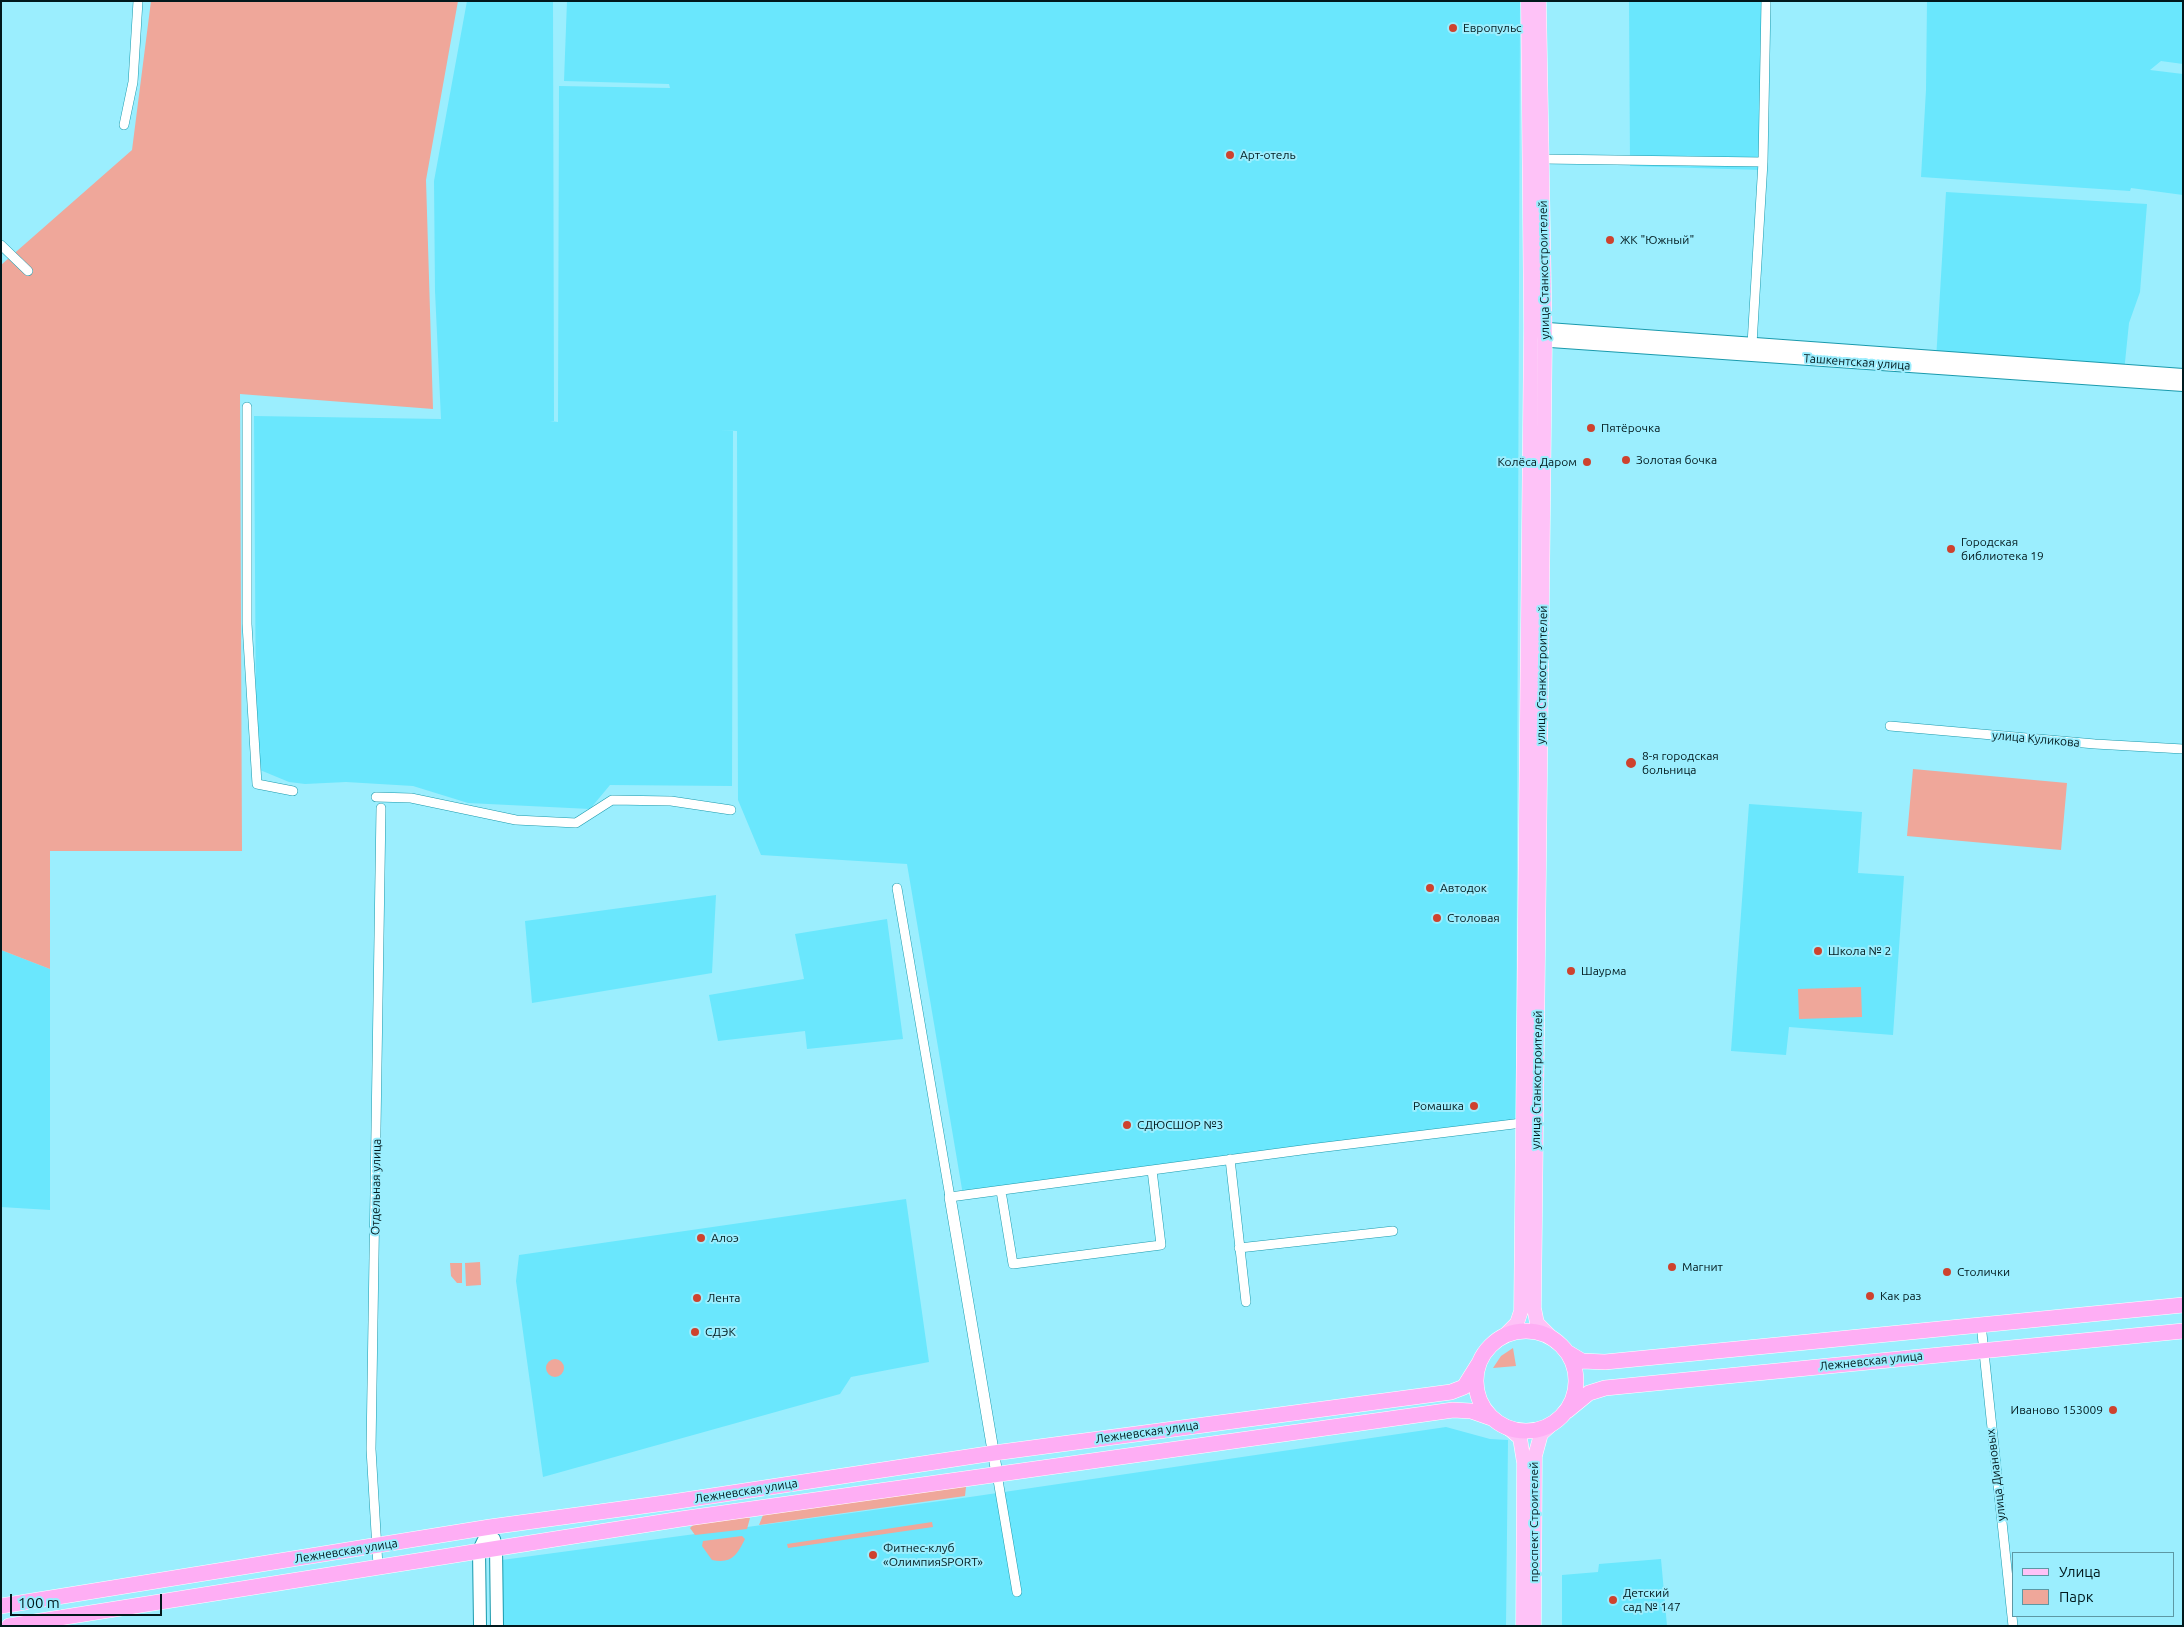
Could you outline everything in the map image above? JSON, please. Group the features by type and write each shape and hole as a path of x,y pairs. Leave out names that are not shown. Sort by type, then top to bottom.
{"highway":[{"name":"Лежневская улица","path":"1567,1352 1582,1361 1605,1362 2183,1305"},
{"path":"1520,1331 1535,1332 1555,1341 1567,1352 1575,1369 1574,1394 1567,1411 1552,1424 1532,1431 1518,1431 1507,1428 1491,1418 1477,1392 1476,1372 1479,1363 1490,1346 1506,1334 1520,1331"},
{"name":"Лежневская улица","path":"1567,1411 1589,1394 1605,1388 2183,1331"},
{"name":"Лежневская улица","path":"1,1606 490,1527 672,1502 994,1453 1450,1392 1464,1387 1479,1363"},
{"name":"Лежневская улица","path":"9,1626 496,1547 1453,1410 1471,1410 1491,1418"}],"main road":[{"name":"улица Станкостроителей","path":"1528,1 1538,334 1534,1308 1537,1322 1555,1341"},
{"name":"улица Станкостроителей","path":"1506,1334 1516,1326 1520,1316 1522,1123 1542,159 1539,1"},
{"name":"Ташкентская улица","path":"1538,334 1979,366 2183,385"},
{"name":"Ташкентская улица","path":"1979,366 2183,375"},
{"name":"проспект Строителей","path":"1534,1626 1535,1456 1540,1436 1552,1424"},
{"name":"проспект Строителей","path":"1507,1428 1520,1438 1524,1463 1523,1626"},
{"path":"490,1527 496,1547 497,1626"},
{"path":"480,1626 479,1550 490,1527"}],"street":[{"path":"124,125 133,82 138,1"},
{"path":"1751,349 1763,162 1766,1"},
{"path":"1542,159 1763,162"},
{"path":"1,245 28,271"},
{"path":"247,406 247,624 257,784 293,791"},
{"name":"улица Куликова","path":"1890,726 2095,744 2183,749"},
{"path":"376,797 411,798 516,820 576,823 612,800 671,801 731,810"},
{"name":"Отдельная улица","path":"378,1566 372,1449 381,808"},
{"path":"897,888 1018,1592"},
{"path":"950,1197 1230,1159 1522,1123"},
{"path":"1230,1159 1246,1302"},
{"path":"1001,1191 1012,1264 1161,1245 1152,1170"},
{"path":"1239,1248 1393,1231"},
{"name":"улица Диановых","path":"1980,1324 2012,1608"}],"shaded area":[{"path":"467,1 553,1 554,421 550,421 558,422 559,86 670,88 669,84 564,81 567,1 1520,1 1516,1122 963,1195 907,864 761,855 738,800 737,431 720,430 733,431 732,786 610,785 590,809 468,803 413,786 346,782 305,784 289,782 260,770 256,722 254,416 441,419 435,291 434,181"},
{"path":"1629,1 1766,1 1761,170 1630,166"},
{"path":"1927,1 2183,1 2183,64 2161,61 2150,70 2183,74 2183,195 2131,188 2130,191 1921,177 1926,90"},
{"path":"1946,192 2147,204 2140,292 2129,323 2124,372 1936,360"},
{"name":"Школа № 2","path":"1749,804 1862,812 1858,873 1904,876 1893,1035 1789,1027 1786,1055 1731,1051"},
{"path":"716,895 712,973 532,1003 525,921"},
{"path":"887,919 903,1039 807,1049 805,1031 718,1041 709,995 804,979 795,934"},
{"path":"1,950 50,969 50,1210 1,1207"},
{"path":"906,1199 929,1362 851,1377 840,1394 543,1477 516,1281 519,1255"},
{"path":"1446,1427 1490,1439 1508,1440 1506,1626 502,1626 502,1560 970,1497"},
{"name":"Детский сад № 147","path":"1661,1559 1667,1626 1562,1626 1562,1575 1598,1572 1599,1564"}],"green space":[{"path":"151,1 458,1 426,180 433,409 240,394 242,851 50,851 50,969 1,950 1,265 132,150"},
{"path":"1913,769 2067,783 2061,850 1907,836"},
{"path":"1861,987 1862,1017 1799,1019 1798,989"},
{"path":"480,1262 481,1285 466,1286 465,1263"},
{"path":"450,1263 462,1263 462,1283 457,1283 451,1276"},
{"path":"1513,1348 1516,1366 1493,1368 1501,1356"},
{"path":"555,1359 561,1362 564,1368 561,1374 555,1377 549,1374 546,1368 549,1362"},
{"path":"966,1487 965,1496 759,1525 763,1515 767,1514"},
{"path":"750,1518 747,1529 695,1535 690,1528 694,1524"},
{"path":"932,1522 933,1527 788,1548 787,1544"},
{"path":"742,1536 745,1539 739,1550 733,1557 724,1561 712,1560 702,1546 703,1541"}],"place":[{"name":"Европульс","path":"1453,28"},
{"name":"Арт-отель","path":"1230,155"},
{"name":"ЖК \"Южный\"","path":"1610,240"},
{"name":"Пятёрочка","path":"1591,428"},
{"name":"Золотая бочка","path":"1626,460"},
{"name":"Колёса Даром","path":"1587,462"},
{"name":"Городская библиотека 19","path":"1951,549"},
{"name":"8-я городская больница","path":"1631,763"},
{"name":"Автодок","path":"1430,888"},
{"name":"Столовая","path":"1437,918"},
{"name":"Школа № 2","path":"1818,951"},
{"name":"Шаурма","path":"1571,971"},
{"name":"Ромашка","path":"1474,1106"},
{"name":"СДЮСШОР №3","path":"1127,1125"},
{"name":"Алоэ","path":"701,1238"},
{"name":"Магнит","path":"1672,1267"},
{"name":"Столички","path":"1947,1272"},
{"name":"Как раз","path":"1870,1296"},
{"name":"Лента","path":"697,1298"},
{"name":"СДЭК","path":"695,1332"},
{"name":"Иваново 153009","path":"2113,1410"},
{"name":"Фитнес-клуб «ОлимпияSPORT»","path":"873,1555"},
{"name":"Детский сад № 147","path":"1613,1600"}]}
